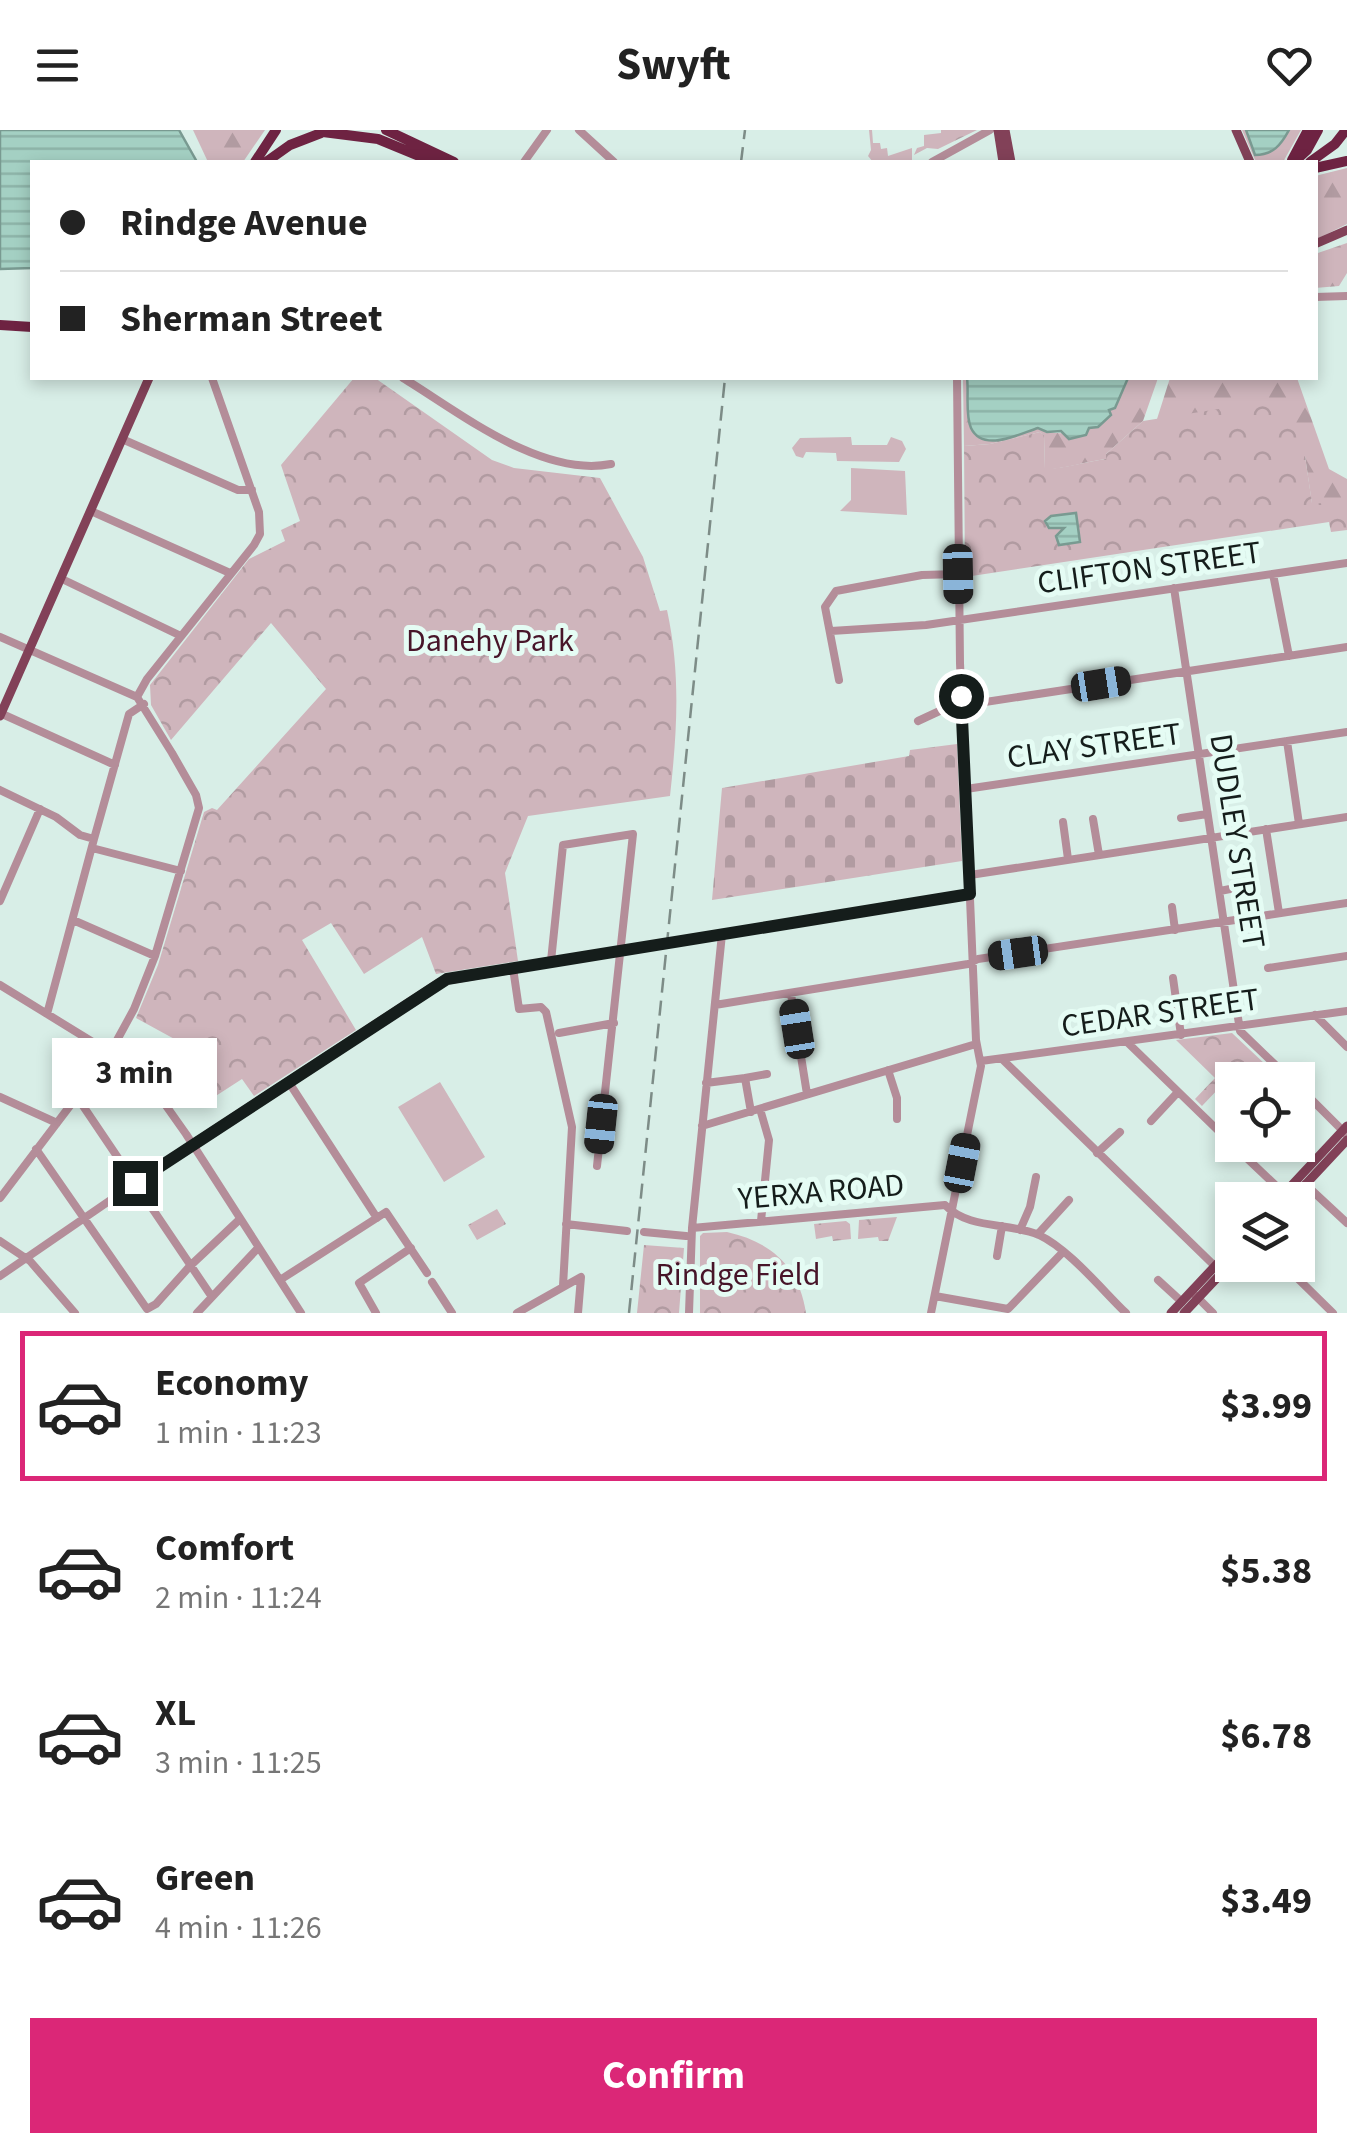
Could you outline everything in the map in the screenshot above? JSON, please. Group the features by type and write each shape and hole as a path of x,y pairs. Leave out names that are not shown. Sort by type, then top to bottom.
{"highway":[{"path":"256,160 276,130"},
{"path":"304,130 378,138 429,160"},
{"path":"386,130 450,160"},
{"path":"1293,160 1308,130"},
{"path":"1294,160 1309,148 1318,130"},
{"path":"1318,160 1346,130"},
{"path":"270,160 290,144 324,132"},
{"path":"1318,164 1347,160"},
{"path":"0,325 30,326"}],"main road":[{"path":"1002,130 1003,160"},
{"path":"1002,130 1011,160"},
{"path":"1236,130 1249,160"},
{"path":"1318,243 1347,230"},
{"path":"0,714 147,380"},
{"path":"1308,1182 1346,1133"},
{"path":"1301,1182 1346,1133"},
{"path":"1171,1313 1183,1307 1215,1273"}],"street":[{"path":"525,160 547,130"},
{"path":"579,130 612,160"},
{"path":"936,160 990,130"},
{"path":"1318,297 1347,296"},
{"path":"47,1014 129,714 140,700 147,679 260,534 261,519 213,380"},
{"path":"406,380 525,450 574,464 611,464"},
{"path":"931,1313 980,1061 972,962 959,620 957,380"},
{"path":"122,440 244,492 252,490"},
{"path":"90,511 230,573"},
{"name":"CLIFTON STREET","path":"831,632 959,620 1347,562"},
{"path":"839,680 825,605 836,591 931,574 958,574"},
{"path":"1273,574 1289,656"},
{"path":"62,579 181,636"},
{"name":"DUDLEY STREET","path":"1174,588 1240,1026"},
{"path":"0,637 140,700 198,802 181,870 139,1000 110,1054 0,1198"},
{"path":"918,721 936,711 962,706 1347,647"},
{"path":"0,714 115,765"},
{"name":"CLAY STREET","path":"966,789 1347,732"},
{"path":"1287,741 1299,824"},
{"path":"0,790 40,809 93,843 181,870"},
{"path":"0,902 40,809"},
{"path":"1181,818 1207,814"},
{"path":"970,875 1347,817"},
{"path":"1093,819 1098,854"},
{"path":"1063,822 1068,859"},
{"path":"1266,830 1279,913"},
{"path":"551,962 563,845 632,834 597,1166"},
{"path":"1220,891 1245,886"},
{"path":"0,1276 439,982 970,894"},
{"path":"715,1005 1347,903"},
{"path":"1172,907 1175,930"},
{"path":"72,920 155,956"},
{"path":"690,1313 689,1232 722,934"},
{"path":"1268,968 1347,956"},
{"path":"513,968 519,1009 541,1008 546,1012 571,1114 562,1286"},
{"path":"1173,978 1180,1034"},
{"path":"0,985 150,1083 301,1313"},
{"path":"791,994 808,1094"},
{"name":"CEDAR STREET","path":"980,1061 1347,1010"},
{"path":"1315,1015 1347,1047"},
{"path":"559,1033 614,1024"},
{"path":"1240,1026 1240,1031 1272,1062"},
{"path":"1128,1042 1215,1127"},
{"path":"702,1126 976,1044"},
{"path":"1002,1059 1215,1265"},
{"path":"888,1070 897,1098 898,1120"},
{"path":"706,1084 766,1074"},
{"path":"746,1078 769,1140 762,1221"},
{"path":"288,1081 377,1218"},
{"path":"1151,1120 1178,1092"},
{"path":"0,1097 57,1123"},
{"path":"77,1097 217,1313"},
{"path":"1315,1103 1346,1133"},
{"path":"1097,1153 1120,1132"},
{"path":"36,1149 147,1309 240,1218"},
{"path":"1251,1162 1270,1182"},
{"path":"1020,1230 1030,1207 1036,1176"},
{"path":"0,1178 10,1182"},
{"path":"1315,1192 1347,1222"},
{"path":"1069,1200 1038,1234 1126,1313"},
{"name":"YERXA ROAD","path":"644,1232 689,1232 762,1221 946,1205 958,1218 1038,1234"},
{"path":"280,1280 386,1212 430,1277 448,1312"},
{"path":"566,1224 627,1230"},
{"path":"997,1256 1002,1226"},
{"path":"0,1242 26,1257 75,1313"},
{"path":"197,1313 258,1248"},
{"path":"376,1313 360,1281 411,1248"},
{"path":"934,1296 1008,1308 1062,1252"},
{"path":"517,1313 581,1277 578,1313"},
{"path":"1158,1280 1183,1307"},
{"path":"1301,1282 1333,1313"},
{"path":"1195,1295 1213,1313"}],"green space":[{"path":"193,130 265,130 244,160 207,160"},
{"path":"869,130 873,143 887,148 888,156 912,148 912,160 871,160 868,156"},
{"path":"941,130 977,130 938,149 927,148 914,155 917,148 924,146 924,135"},
{"path":"1242,130 1301,130 1284,160 1255,160"},
{"path":"1347,168 1347,224 1318,238 1318,175"},
{"path":"1347,243 1347,273 1339,286 1318,288 1318,253"},
{"name":"Danehy Park","path":"352,380 378,380 492,460 514,468 600,478 643,557 660,611 667,610 676,703 670,796 528,816 505,873 518,961 436,974 422,937 364,974 331,923 302,940 356,1030 254,1096 242,1079 208,1101 175,1056 189,1047 136,1018 158,965 204,812 217,810 326,689 271,623 171,740 151,705 150,685 249,559 285,541 281,530 300,521 281,465"},
{"path":"963,380 967,380 971,427 989,441 1038,428 1066,433 1095,425 1111,415 1109,410 1127,380 1157,380 1143,421 1106,454 1106,459 1045,470 1044,435 1040,432 964,446"},
{"path":"1169,380 1298,380 1329,469 1347,479 1347,504 1312,504 1305,456 1157,419"},
{"path":"1281,399 1305,456 1312,503 1347,504 1347,530 1331,532 1329,522 965,577 964,446 1040,432 1044,435 1045,469 1061,467 1106,459 1106,454 1143,421"},
{"path":"851,437 852,445 887,445 891,437 902,441 906,449 899,462 837,461 836,453 806,452 803,458 796,456 792,448 800,438"},
{"path":"851,468 905,471 907,515 840,511 851,500"},
{"path":"957,744 962,861 712,900 722,788"},
{"path":"1232,1033 1263,1062 1215,1062 1215,1078 1176,1040"},
{"path":"1215,1078 1215,1092 1202,1106 1195,1099"},
{"path":"440,1082 485,1157 444,1182 398,1107"},
{"path":"497,1209 506,1224 477,1240 468,1225"},
{"path":"897,1217 888,1241 879,1241 878,1237 858,1239 859,1220"},
{"path":"814,1224 850,1224 851,1239 816,1239"},
{"name":"Rindge Field","path":"727,1232 757,1242 781,1259 797,1282 806,1313 700,1313 700,1236"},
{"path":"644,1245 684,1248 679,1313 637,1313"}],"shaded area":[{"path":"0,130 179,130 196,160 30,160 30,268 0,269"},
{"path":"1246,130 1289,130 1276,148 1255,155"},
{"path":"967,380 1127,380 1115,408 1109,410 1111,415 1098,427 1089,428 1086,435 1069,439 1061,431 1038,428 992,441 977,435 968,417"},
{"path":"1076,513 1080,542 1059,545 1056,536 1064,528 1049,528 1045,521 1051,516"}],"railway":[{"path":"741,160 745,130"},
{"path":"629,1313 725,380"}],"route":[{"path":"135,1183 447,979 970,894 961,696"}]}
